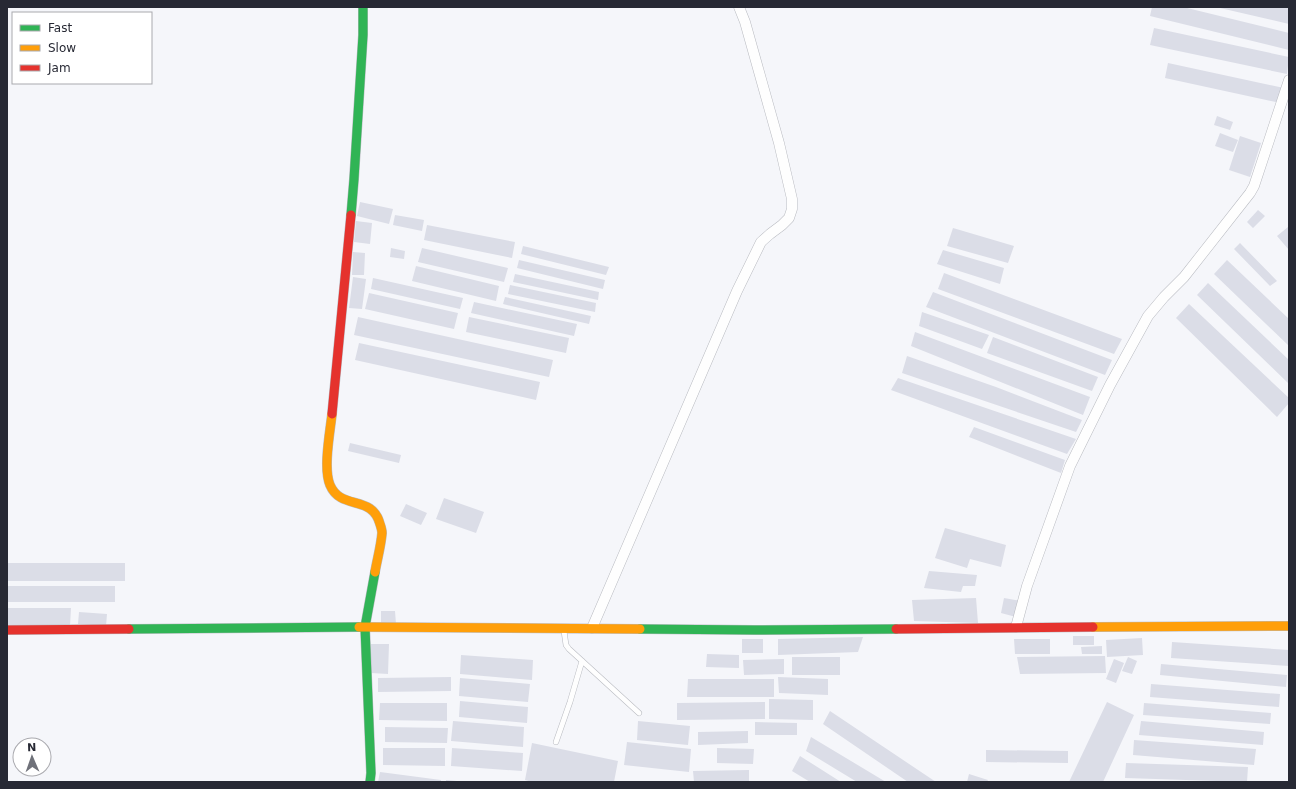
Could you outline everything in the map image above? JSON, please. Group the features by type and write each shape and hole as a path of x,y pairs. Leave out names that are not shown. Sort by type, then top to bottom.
{"street":[{"path":"363,7 363,36 354,180 328,454 328,474 330,486 336,496 342,500 362,504 372,508 378,515 382,532 365,626 371,773 370,782"},
{"path":"592,628 737,292 761,242 789,218 792,209 792,199 779,143 745,22 739,7"},
{"path":"1016,627 1027,586 1070,466 1110,385 1148,316 1184,277 1250,193 1254,186 1289,80"},
{"path":"7,630 365,626 755,630 1289,626"}],"lane":[{"path":"563,628 566,645 639,713"},
{"path":"556,742 582,661"}],"building":[{"path":"1152,7 1183,7 1289,33 1289,50 1150,16"},
{"path":"1289,7 1289,24 1220,8"},
{"path":"1154,28 1289,57 1287,74 1150,45"},
{"path":"1168,63 1284,88 1280,103 1165,78"},
{"path":"1217,116 1233,122 1230,130 1214,125"},
{"path":"1220,133 1238,140 1233,152 1215,146"},
{"path":"1240,136 1261,143 1250,177 1229,170"},
{"path":"360,202 393,209 389,224 357,216"},
{"path":"1258,210 1265,216 1253,228 1247,222"},
{"path":"395,215 424,220 422,231 393,225"},
{"path":"356,221 372,223 370,244 354,242"},
{"path":"427,225 515,242 512,258 424,240"},
{"path":"1288,227 1289,229 1289,250 1277,236"},
{"path":"953,228 1014,246 1008,263 947,246"},
{"path":"1240,243 1277,281 1270,286 1234,249"},
{"path":"523,246 609,267 606,275 521,254"},
{"path":"391,248 405,251 404,259 390,257"},
{"path":"422,248 508,268 504,282 418,262"},
{"path":"943,250 1004,268 1000,284 937,264"},
{"path":"353,252 365,253 364,275 352,275"},
{"path":"519,260 605,280 603,289 517,268"},
{"path":"1227,260 1289,319 1289,346 1214,274"},
{"path":"416,266 499,286 496,301 412,281"},
{"path":"944,273 1122,339 1114,354 938,289"},
{"path":"515,274 599,292 598,300 513,282"},
{"path":"353,277 366,279 362,309 349,308"},
{"path":"373,278 463,298 460,309 371,289"},
{"path":"1208,283 1289,360 1289,384 1197,295"},
{"path":"510,285 596,303 595,312 508,294"},
{"path":"933,292 1112,360 1105,375 926,307"},
{"path":"369,293 458,313 454,329 365,309"},
{"path":"505,297 591,316 589,324 503,304"},
{"path":"474,302 577,324 574,336 471,313"},
{"path":"1189,304 1289,398 1289,403 1277,417 1176,318"},
{"path":"922,312 989,335 982,349 919,326"},
{"path":"358,317 553,360 549,377 354,335"},
{"path":"469,317 569,338 566,353 466,332"},
{"path":"915,332 1090,397 1083,415 911,346"},
{"path":"993,337 1098,377 1092,391 987,353"},
{"path":"359,343 540,382 536,400 355,360"},
{"path":"907,356 996,387 1082,420 1076,432 902,373"},
{"path":"898,378 1076,439 1067,454 891,390"},
{"path":"974,427 1065,460 1061,473 969,437"},
{"path":"350,443 401,455 399,463 348,451"},
{"path":"444,498 484,512 476,533 436,519"},
{"path":"406,504 427,513 421,525 400,516"},
{"path":"945,528 1006,545 1001,567 970,559 967,568 935,558"},
{"path":"7,563 125,563 125,581 7,581"},
{"path":"929,571 977,575 975,586 963,586 961,592 924,588"},
{"path":"7,586 115,586 115,602 7,602"},
{"path":"976,598 978,623 914,621 912,600"},
{"path":"1004,598 1021,601 1016,617 1001,613"},
{"path":"7,608 71,608 70,626 7,625"},
{"path":"381,611 395,611 396,624 381,624"},
{"path":"79,612 107,614 106,626 78,624"},
{"path":"1073,636 1094,636 1094,645 1073,645"},
{"path":"863,637 858,652 778,655 778,639"},
{"path":"1142,638 1143,655 1107,657 1106,640"},
{"path":"742,639 763,639 763,653 742,653"},
{"path":"1014,639 1050,639 1050,654 1015,654"},
{"path":"1172,642 1289,650 1289,666 1171,658"},
{"path":"371,644 389,644 388,674 371,673"},
{"path":"1102,646 1102,654 1082,654 1081,647"},
{"path":"707,654 739,655 739,668 706,667"},
{"path":"461,655 533,660 532,680 460,674"},
{"path":"1105,656 1106,673 1020,674 1017,657"},
{"path":"792,657 840,657 840,675 792,675"},
{"path":"1128,657 1137,661 1132,674 1122,671"},
{"path":"784,659 784,674 744,675 743,660"},
{"path":"1114,659 1124,663 1116,683 1106,679"},
{"path":"1161,664 1287,675 1286,687 1160,675"},
{"path":"451,677 451,691 378,692 378,678"},
{"path":"778,677 828,679 828,695 779,693"},
{"path":"460,678 530,684 528,702 459,696"},
{"path":"688,679 774,679 774,697 687,697"},
{"path":"1151,684 1280,694 1279,707 1150,697"},
{"path":"769,699 813,700 813,720 769,719"},
{"path":"460,701 528,707 527,723 459,717"},
{"path":"765,702 765,719 677,720 677,703"},
{"path":"1107,702 1134,715 1103,782 1069,782"},
{"path":"380,703 447,703 447,721 379,720"},
{"path":"1144,703 1271,713 1270,724 1143,715"},
{"path":"830,711 936,782 908,782 823,724"},
{"path":"453,721 524,727 523,747 451,741"},
{"path":"638,721 690,726 688,745 637,740"},
{"path":"1141,721 1264,732 1263,745 1139,735"},
{"path":"755,722 797,723 797,735 755,735"},
{"path":"385,727 448,728 447,743 385,742"},
{"path":"748,731 748,743 698,745 698,732"},
{"path":"811,737 886,782 857,782 806,751"},
{"path":"1134,740 1256,749 1254,765 1133,755"},
{"path":"627,742 691,749 689,772 624,765"},
{"path":"532,743 618,761 614,782 532,782 525,780"},
{"path":"383,748 445,748 445,766 383,765"},
{"path":"452,748 523,753 522,771 451,766"},
{"path":"717,748 754,749 753,764 717,763"},
{"path":"986,750 1068,751 1068,763 986,762"},
{"path":"800,756 841,782 810,782 792,771"},
{"path":"1126,763 1248,767 1247,782 1125,778"},
{"path":"749,770 749,782 694,782 693,771"},
{"path":"380,772 441,780 441,782 378,782"},
{"path":"969,774 988,780 987,782 967,782"},
{"path":"446,780 457,781 457,782 446,782"}],"traffic: fast":[{"path":"351,215 363,35 363,7"},
{"path":"370,782 371,773 365,627 375,572"},
{"path":"129,629 359,627"},
{"path":"640,629 896,629"}],"traffic: slow":[{"path":"332,414 327,460 328,478 335,493 341,498 364,505 376,515 382,533 375,572"},
{"path":"1093,627 1289,626"},
{"path":"359,627 640,629"}],"traffic: jam":[{"path":"332,414 351,215"},
{"path":"896,629 1093,627"},
{"path":"7,630 129,629"}]}
